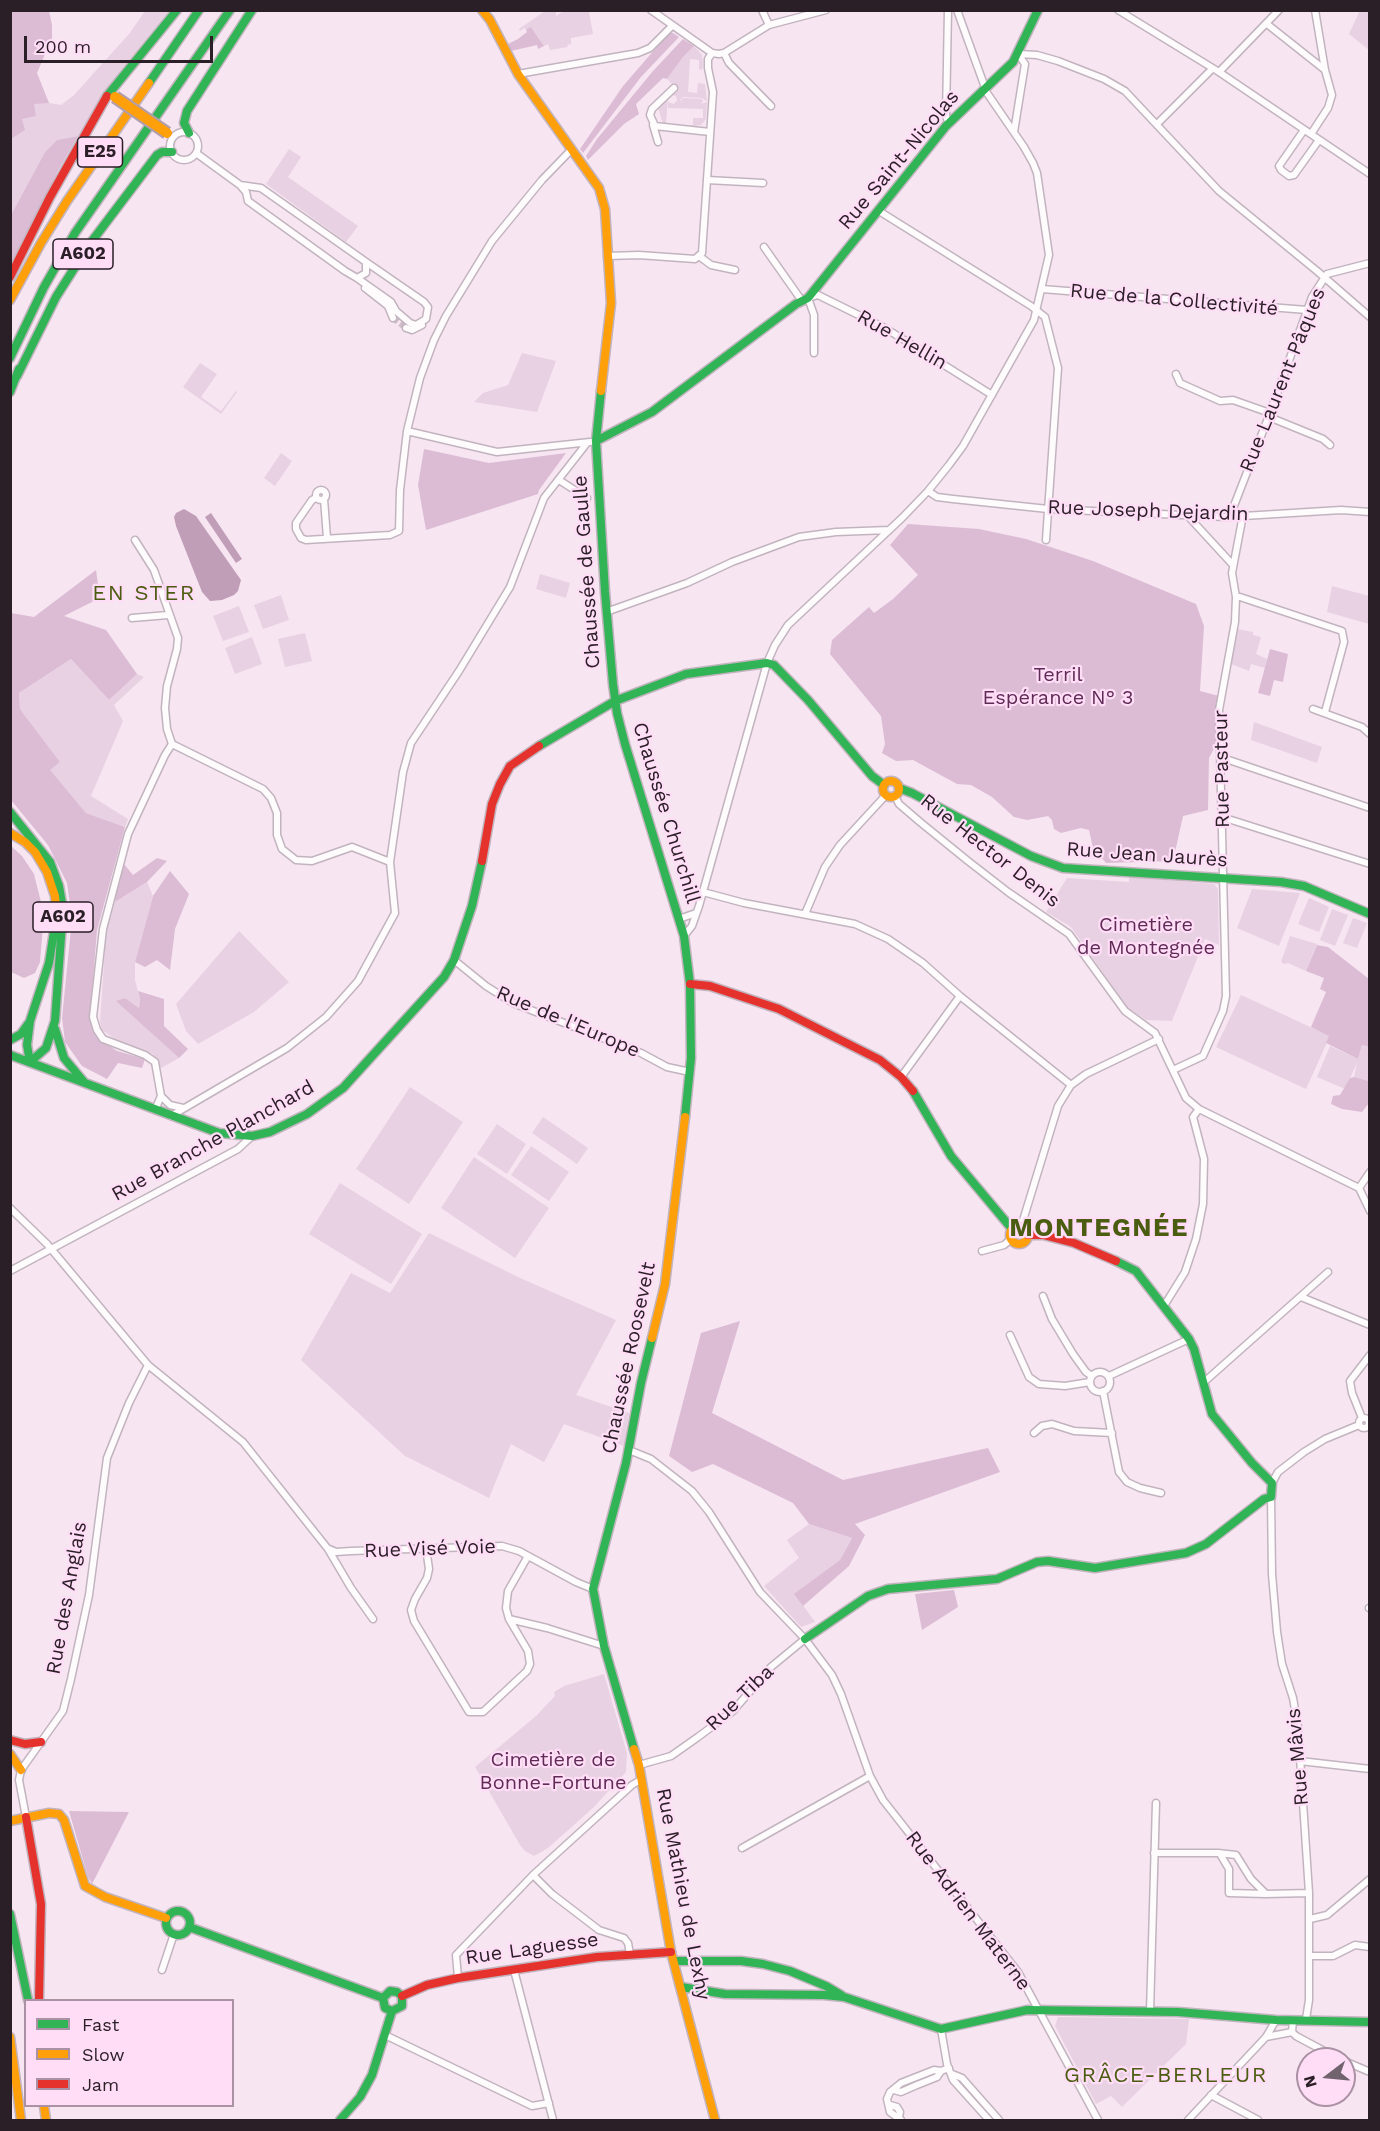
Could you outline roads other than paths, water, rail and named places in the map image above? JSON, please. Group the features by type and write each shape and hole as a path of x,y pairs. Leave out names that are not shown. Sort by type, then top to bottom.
{"main road":[{"name":"A602","path":"10,277 50,197 112,95 177,10"},
{"name":"E25","path":"10,300 67,201 199,10"},
{"name":"E25","path":"10,358 44,287 75,233 230,10"},
{"path":"189,133 184,123 187,111 252,10"},
{"name":"Chaussée de Gaulle","path":"482,10 490,20 518,74 599,188 605,209 611,303 592,442 615,701"},
{"name":"Rue Saint-Nicolas","path":"592,442 652,412 805,299 949,124 1018,54 1038,10"},
{"path":"112,95 170,135"},
{"name":"A602","path":"10,392 56,297 89,246 157,155 162,152 172,152"},
{"path":"17,376 45,300 44,287"},
{"name":"Rue Branche Planchard","path":"252,1136 270,1132 307,1114 343,1088 444,977 454,960 472,906 489,830 492,804 510,766 526,753 615,701 686,674 768,663"},
{"name":"Rue Hector Denis","path":"768,663 791,681 872,776 891,791"},
{"name":"Chaussée Churchill","path":"615,701 625,744 684,936"},
{"name":"Rue Jean Jaurès","path":"891,791 912,793 1031,856 1063,868 1281,882 1304,886 1367,909"},
{"name":"A602","path":"10,812 50,862 59,886 63,919 55,1021 46,1048 30,1062"},
{"name":"A602","path":"10,833 25,842 35,852 47,872 55,897 56,932 49,963 30,1021 27,1045 30,1062"},
{"name":"Chaussée Roosevelt","path":"642,1779 604,1646 593,1589 629,1450 641,1383 665,1284 690,1072 690,984 684,936"},
{"path":"690,984 711,986 779,1009 870,1054 901,1077 916,1095 951,1156 1018,1233 1043,1235 1074,1243 1136,1271 1189,1339 1194,1349 1212,1414 1252,1463 1272,1483 1271,1497 1264,1499 1206,1544 1186,1553 1095,1568 1048,1561 1037,1562 997,1579 888,1590 868,1596 805,1639"},
{"name":"A602","path":"10,1040 21,1034 30,1021"},
{"name":"A602","path":"55,1021 64,1058 84,1083"},
{"path":"10,1055 219,1133 252,1136"},
{"path":"10,1740 25,1744 41,1742"},
{"path":"10,1754 21,1770"},
{"name":"Rue Mathieu de Lexhy","path":"642,1779 673,1957 715,2121"},
{"path":"10,1821 49,1813 59,1814 64,1820 85,1886 105,1897 166,1918"},
{"path":"26,1817 41,1904 39,1999"},
{"path":"172,1911 181,1911 189,1918 189,1927 183,1934 174,1934 166,1927 166,1918 172,1911"},
{"path":"10,1914 28,1999"},
{"path":"189,1927 383,1998"},
{"name":"Rue Laguesse","path":"402,1996 426,1985 458,1978 630,1954 763,1964 790,1971 817,1982 844,1997"},
{"path":"681,1987 725,1994 844,1997 941,2029 1027,2010 1188,2013 1276,2020 1293,2026 1306,2019 1370,2022"},
{"path":"394,1991 402,1996 402,2006 398,2010 392,2011 385,2008 383,1998 387,1992 394,1991"},
{"path":"340,2121 360,2097 372,2075 392,2011"},
{"path":"10,2037 21,2121"}],"street":[{"path":"651,10 712,53 724,53 770,25 826,10"},
{"path":"762,10 770,25"},
{"path":"948,10 946,116 949,124"},
{"path":"684,936 692,926 703,892 775,645 788,625 928,491 963,446 1034,320 1049,255 1043,207 1033,163 985,88 957,10"},
{"path":"1118,10 1218,72 1370,174"},
{"path":"1218,72 1279,10"},
{"path":"1311,134 1328,108 1332,95 1325,70 1315,10"},
{"path":"1267,24 1325,70"},
{"path":"518,74 638,53 650,48 675,27"},
{"path":"607,256 639,255 695,259 702,253 713,92 708,59 712,53"},
{"path":"724,53 729,63 771,106"},
{"path":"1014,132 1025,64 1018,54"},
{"path":"1018,54 1037,55 1111,82 1125,91 1219,191 1370,317"},
{"path":"1157,124 1212,69"},
{"path":"658,142 650,115 652,109 674,88"},
{"path":"653,124 658,128 710,132"},
{"path":"1304,130 1279,166 1289,176 1294,175 1319,140"},
{"path":"181,132 189,133 198,142 196,153 185,160 177,158 172,152 170,135 181,132"},
{"path":"327,538 320,499 312,500 296,523 296,529 301,538 306,540 390,535 399,531 400,490 407,431 423,370 446,316 492,241 542,180 572,149"},
{"path":"196,153 240,185 246,192 248,201 390,302 396,311 410,323 416,325 424,321"},
{"path":"707,180 763,183"},
{"path":"240,185 261,188 423,302 428,307 428,314 424,321 417,328 406,328"},
{"path":"879,211 1045,317 1058,368 1046,540"},
{"path":"765,247 805,299 814,315 814,353"},
{"path":"699,256 711,265 735,270"},
{"path":"359,280 366,273 366,262"},
{"path":"1324,277 1346,268 1370,263"},
{"name":"Rue Laurent Pâques","path":"1230,516 1312,297 1324,277"},
{"path":"359,280 366,290 388,306 393,318"},
{"name":"Rue de la Collectivité","path":"1042,289 1307,310"},
{"name":"Rue Hellin","path":"805,299 818,295 870,320 992,395"},
{"path":"1176,375 1180,383 1220,401 1233,400 1323,439 1330,445"},
{"path":"407,431 497,452 592,442"},
{"path":"170,1116 287,1048 326,1017 358,981 394,913 390,862 403,772 411,743 459,671 510,587 544,498 592,442"},
{"path":"559,480 587,498"},
{"name":"Rue Joseph Dejardin","path":"928,491 937,497 1048,509 1230,516 1341,510 1370,512"},
{"path":"1187,515 1233,565"},
{"name":"Rue Pasteur","path":"1173,1070 1203,1056 1223,1011 1227,989 1220,711 1235,622 1236,597 1233,565 1243,515"},
{"path":"606,612 687,583 732,562 799,537 837,532 889,530"},
{"path":"135,540 154,570 177,638 177,649 167,686 165,708 167,729 172,744 263,789 271,798 277,813 277,835 282,849 296,860 312,861 352,847 390,862"},
{"path":"1236,597 1342,631 1344,642 1325,712"},
{"path":"132,618 168,615"},
{"path":"1313,709 1362,727 1370,734"},
{"path":"172,744 128,834 103,929 93,1017 103,1039 146,1055 154,1062 161,1096 170,1105 183,1108"},
{"path":"1220,757 1370,808"},
{"path":"805,914 825,867 840,845 891,791"},
{"name":"Rue Hector Denis","path":"891,791 900,804 968,861 1068,934 1125,1011 1159,1039"},
{"path":"1222,817 1370,864"},
{"path":"703,892 744,903 855,924 888,939 923,963 1071,1086"},
{"path":"679,919 696,913"},
{"name":"Rue de l'Europe","path":"454,960 486,986 513,1003 641,1053 667,1067 690,1072"},
{"path":"901,1077 960,996"},
{"path":"982,1251 1004,1245 1018,1233 1058,1106 1071,1086 1094,1069 1159,1039 1186,1098 1199,1109 1359,1188 1370,1211"},
{"path":"155,1110 161,1096"},
{"path":"1164,1306 1185,1272 1196,1239 1203,1204 1204,1159 1193,1117 1199,1109"},
{"name":"Rue Branche Planchard","path":"10,1271 238,1149 252,1136"},
{"path":"1359,1188 1370,1173"},
{"path":"10,1208 52,1250 148,1365 243,1442 328,1549 373,1619"},
{"path":"1203,1383 1328,1272"},
{"path":"1010,1335 1029,1377 1039,1384 1065,1386 1091,1379 1098,1372 1104,1372 1109,1376 1108,1388 1097,1391 1092,1388 1091,1379 1052,1319 1043,1296"},
{"path":"1301,1297 1370,1325"},
{"path":"1109,1376 1189,1339"},
{"path":"1272,1483 1278,1472 1304,1452 1325,1439 1366,1424 1352,1393 1350,1382 1370,1355"},
{"name":"Rue des Anglais","path":"21,1770 63,1711 72,1680 89,1595 107,1458 129,1403 148,1365"},
{"path":"1103,1391 1119,1472 1127,1482 1161,1493"},
{"path":"1034,1433 1042,1426 1052,1424 1074,1431 1112,1433"},
{"name":"Rue Adrien Materne","path":"629,1450 651,1459 692,1491 715,1521 760,1592 805,1639 832,1675 870,1776 883,1800 1018,1972 1098,2121"},
{"name":"Rue Mâvis","path":"1271,1497 1272,1574 1277,1632 1282,1664 1293,1698 1298,1727 1310,1919 1309,2000 1306,2019"},
{"name":"Rue Visé Voie","path":"328,1549 336,1552 502,1546 519,1551 593,1589"},
{"path":"426,1548 429,1569 411,1610 414,1622 469,1712 483,1712 527,1671 530,1665 528,1651 509,1619 506,1608 508,1592 528,1556"},
{"path":"509,1619 604,1646"},
{"name":"Rue Tiba","path":"639,1765 671,1756 733,1711 771,1667 805,1639"},
{"path":"1300,1761 1370,1769"},
{"path":"21,1770 19,1780 26,1817"},
{"path":"742,1848 870,1776"},
{"path":"458,1978 456,1955 533,1875 642,1779"},
{"path":"1150,2012 1156,1803"},
{"path":"1154,1853 1236,1855 1251,1879 1266,1894"},
{"path":"1220,1854 1229,1869 1229,1893 1309,1893"},
{"path":"1229,1869 1236,1865 1244,1866"},
{"path":"533,1875 552,1894 599,1930 624,1938 628,1943 630,1954"},
{"path":"1242,1894 1249,1888 1251,1879"},
{"path":"1310,1919 1327,1915 1370,1879"},
{"path":"162,1970 174,1934"},
{"path":"1310,1956 1333,1956 1355,1945 1370,1947"},
{"path":"514,1970 553,2121"},
{"path":"1188,2121 1266,2037 1276,2020"},
{"path":"1266,2037 1293,2026 1296,2036 1317,2047"},
{"path":"941,2029 950,2071 955,2082 989,2121"},
{"path":"385,2035 532,2106 549,2103"},
{"path":"1356,2066 1370,2072"},
{"path":"900,2119 892,2115 887,2096 898,2084 934,2070 950,2071 962,2078 999,2121"},
{"path":"1211,2095 1258,2121"}],"tunnel":[{"path":"393,318 406,328"}],"district":[{"name":"EN STER","path":"144,594"},
{"name":"MONTEGNÉE","path":"1099,1228"},
{"name":"GRÂCE-BERLEUR","path":"1166,2076"}],"park label":[{"name":"Terril Espérance N° 3","path":"1058,686"},
{"name":"Cimetière de Montegnée","path":"1146,936"},
{"name":"Cimetière de Bonne-Fortune","path":"553,1772"}]}
